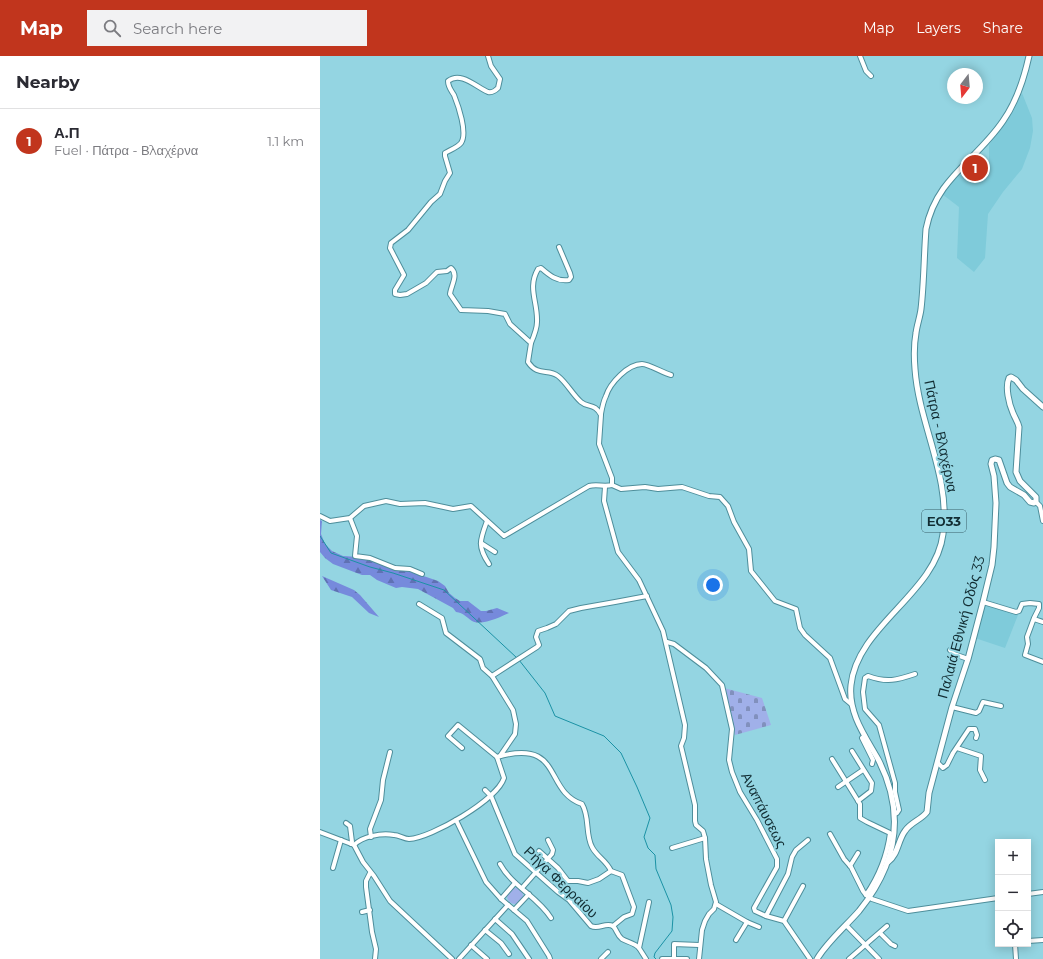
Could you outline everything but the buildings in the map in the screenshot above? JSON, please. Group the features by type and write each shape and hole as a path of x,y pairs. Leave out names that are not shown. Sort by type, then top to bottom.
{"main road":[{"name":"Πάτρα - Βλαχέρνα","path":"817,959 822,950 846,925 879,882 888,862 894,836 895,814 888,782 856,720 851,704 851,685 854,673 866,646 925,576 936,556 943,535 943,500 940,478 919,394 915,370 916,333 921,311 926,230 930,210 958,170 993,135 1011,109 1021,88 1029,56"},
{"path":"1036,502 1036,497 1020,480 1016,472 1019,427 1010,407 1007,382 1009,378 1011,377 1016,380 1023,389 1043,407"},
{"name":"Παλαιά Εθνική Οδός 33","path":"888,862 894,856 901,838 907,828 927,812 929,792 983,602 992,565 994,547 996,503 994,476 991,464 992,460 999,460 1004,479 1010,487 1024,495 1030,502 1036,502"}],"street":[{"path":"488,56 491,66 500,80 498,88 491,92 484,91 466,79 454,78 448,81 448,86 453,94 463,124 463,139 460,144 445,153 444,156 450,174 445,181 440,194 431,202 408,230 391,243 390,248 404,275 395,290 395,294 407,294 426,283 437,272 447,271 451,268 454,271 455,276 450,294 460,310 488,310 505,314 510,324 531,343"},
{"path":"860,56 866,71 871,76"},
{"path":"559,247 571,277 569,280 564,281 551,277 541,268 538,268 534,276 533,290 537,322 531,343 528,362 532,368 536,370 557,374 582,403 595,407 601,415"},
{"path":"612,485 612,478 599,444 601,415 606,394 628,368 636,365 644,364 671,375"},
{"path":"320,516 330,521 350,518 364,506 386,501 400,504 425,503 453,510 471,506 474,507 486,521 501,534 506,536 589,486 594,485 605,487 612,485 621,489 645,487 682,487 709,496 720,497 728,506 734,522 749,549 750,571 775,601 796,609 800,628 805,635 830,658 845,699 851,704"},
{"path":"605,487 604,501 618,552 639,580 667,642 685,726 684,738 681,746 695,804 696,825 703,831 705,838 706,859 716,904 705,921 701,933 699,959"},
{"path":"1036,502 1040,506 1043,521"},
{"path":"350,518 357,536 355,556 370,558 396,568 422,574"},
{"path":"486,521 482,533 481,551 489,564"},
{"path":"481,543 495,552"},
{"path":"492,676 537,647 539,645 536,637 538,630 556,624 569,611 647,596"},
{"path":"983,602 1016,612 1022,604 1039,604 1039,608 1027,637 1028,644 1025,655 1043,662"},
{"path":"420,604 442,618 446,633 480,659 483,668 492,676 513,710 516,724 514,736 499,757"},
{"path":"1034,619 1043,622"},
{"name":"Αναπάυσεως","path":"667,642 674,644 709,670 722,684 732,729 729,760 732,772 740,792 757,820 776,859 777,868 754,908 756,912 766,916"},
{"path":"950,650 954,654 968,659"},
{"path":"895,814 898,813 899,810 895,792 896,783 879,725 866,709 863,692 865,678 868,676 879,680 895,681 915,674"},
{"path":"952,707 976,714 983,702 1001,706"},
{"path":"352,845 371,837 390,834 407,839 412,838 456,820 490,796 504,778 499,757 458,725 448,736 462,748"},
{"path":"938,763 943,768 946,767 969,729 975,729 977,734 976,738"},
{"path":"865,736 862,738 873,760 872,764"},
{"path":"957,748 981,756 980,770 985,780"},
{"path":"852,751 872,783 871,791 858,801"},
{"path":"371,837 370,830 381,800 383,780 390,752"},
{"path":"499,757 517,753 541,758 546,762 567,795 576,802 582,804 585,809 591,845 597,854 608,863 611,871 622,875 634,907 632,914 624,917 613,926 620,937 637,946 646,959"},
{"path":"832,759 858,801 860,807 860,818 890,833 882,868 868,896"},
{"path":"838,787 863,770"},
{"name":"Ρήγα Φερραίου","path":"485,790 490,796 515,854 569,900 591,926 597,927 607,924 613,926"},
{"path":"456,820 484,879 490,888 527,920 550,957"},
{"path":"346,823 350,826 352,845"},
{"path":"320,832 352,845 390,901 452,959"},
{"path":"830,834 844,859 850,866 858,883 868,896 887,905 908,911 995,898"},
{"path":"672,848 705,838"},
{"path":"333,868 342,840"},
{"path":"522,888 548,859 553,850 548,840"},
{"path":"808,840 796,850 792,856 788,874 766,916 784,921 810,959"},
{"path":"539,851 558,868 568,881 588,883 599,879 611,871"},
{"path":"850,866 858,853"},
{"path":"500,864 504,872 544,908 552,918"},
{"path":"370,873 366,882 372,932 376,949 375,959"},
{"path":"501,899 515,883"},
{"path":"784,921 803,886"},
{"path":"1031,894 1043,892"},
{"path":"514,910 529,894"},
{"path":"639,948 650,902"},
{"path":"716,904 746,922 759,927"},
{"path":"459,959 508,905"},
{"path":"362,912 370,910"},
{"path":"495,919 514,936 530,959"},
{"path":"736,940 746,922"},
{"path":"846,925 879,959"},
{"path":"849,959 887,926"},
{"path":"485,930 501,943 509,954"},
{"path":"880,933 890,944 895,946"},
{"path":"1031,941 1043,940"},
{"path":"674,959 674,944 699,945"},
{"path":"471,945 487,959"},
{"path":"1015,947 1016,959"},
{"path":"601,959 608,952"},
{"path":"662,959 686,959"}],"shaded area":[{"path":"1022,93 1032,118 1033,131 1030,148 1022,169 1003,192 988,214 985,258 974,272 957,258 959,207 942,194 959,174 962,176 976,177 989,163 989,145 1012,113"},
{"path":"985,600 1018,615 1005,648 975,638"}],"green space":[{"path":"320,520 322,521 321,534 325,544 332,551 343,556 358,557 381,564 388,568 412,572 438,581 445,586 449,593 455,598 460,601 468,601 481,611 497,608 509,613 486,622 472,621 463,614 456,612 453,608 418,589 402,587 396,588 377,580 370,575 362,575 333,564 320,552"},
{"path":"322,576 354,590 379,617 369,613 352,597 331,590"},
{"path":"724,688 762,698 771,725 735,735"},
{"path":"515,888 521,890 523,896 521,902 515,904 509,902 507,896 509,890"}],"waterway":[{"path":"320,536 331,553 444,590 517,658"},
{"path":"519,660 545,693 555,716 604,736 621,753 637,787 650,818 644,837 648,848 655,855 656,869 671,905 673,917 672,931 655,953 654,957 656,959"}],"place":[{"name":"Α.Π","path":"975,168"}]}
